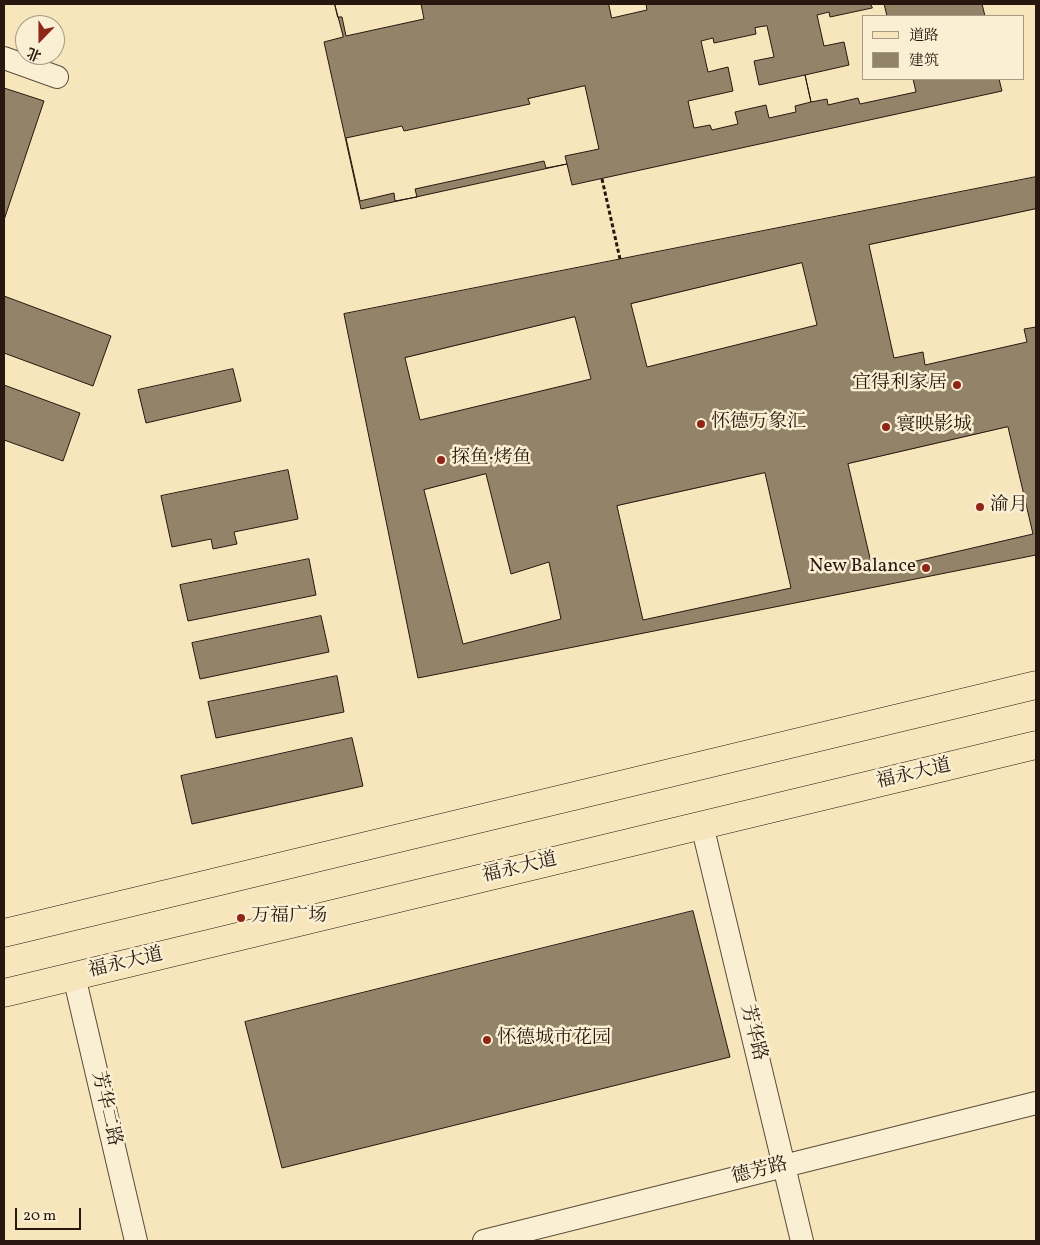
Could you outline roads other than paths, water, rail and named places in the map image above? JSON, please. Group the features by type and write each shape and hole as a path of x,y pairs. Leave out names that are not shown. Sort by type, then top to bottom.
{"main road":[{"path":"4,933 1036,686"},
{"name":"福永大道","path":"4,993 1036,745"}],"street":[{"path":"4,58 57,77"},
{"name":"芳华路","path":"702,826 802,1241"},
{"name":"芳华二路","path":"74,976 136,1241"},
{"name":"德芳路","path":"484,1241 1036,1103"}],"place":[{"name":"宜得利家居","path":"957,385"},
{"name":"怀德万象汇","path":"701,424"},
{"name":"寰映影城","path":"886,427"},
{"name":"探鱼·烤鱼","path":"441,460"},
{"name":"渝月","path":"980,507"},
{"name":"New Balance","path":"926,568"},
{"name":"万福广场","path":"241,918"},
{"name":"怀德城市花园","path":"487,1040"}]}
